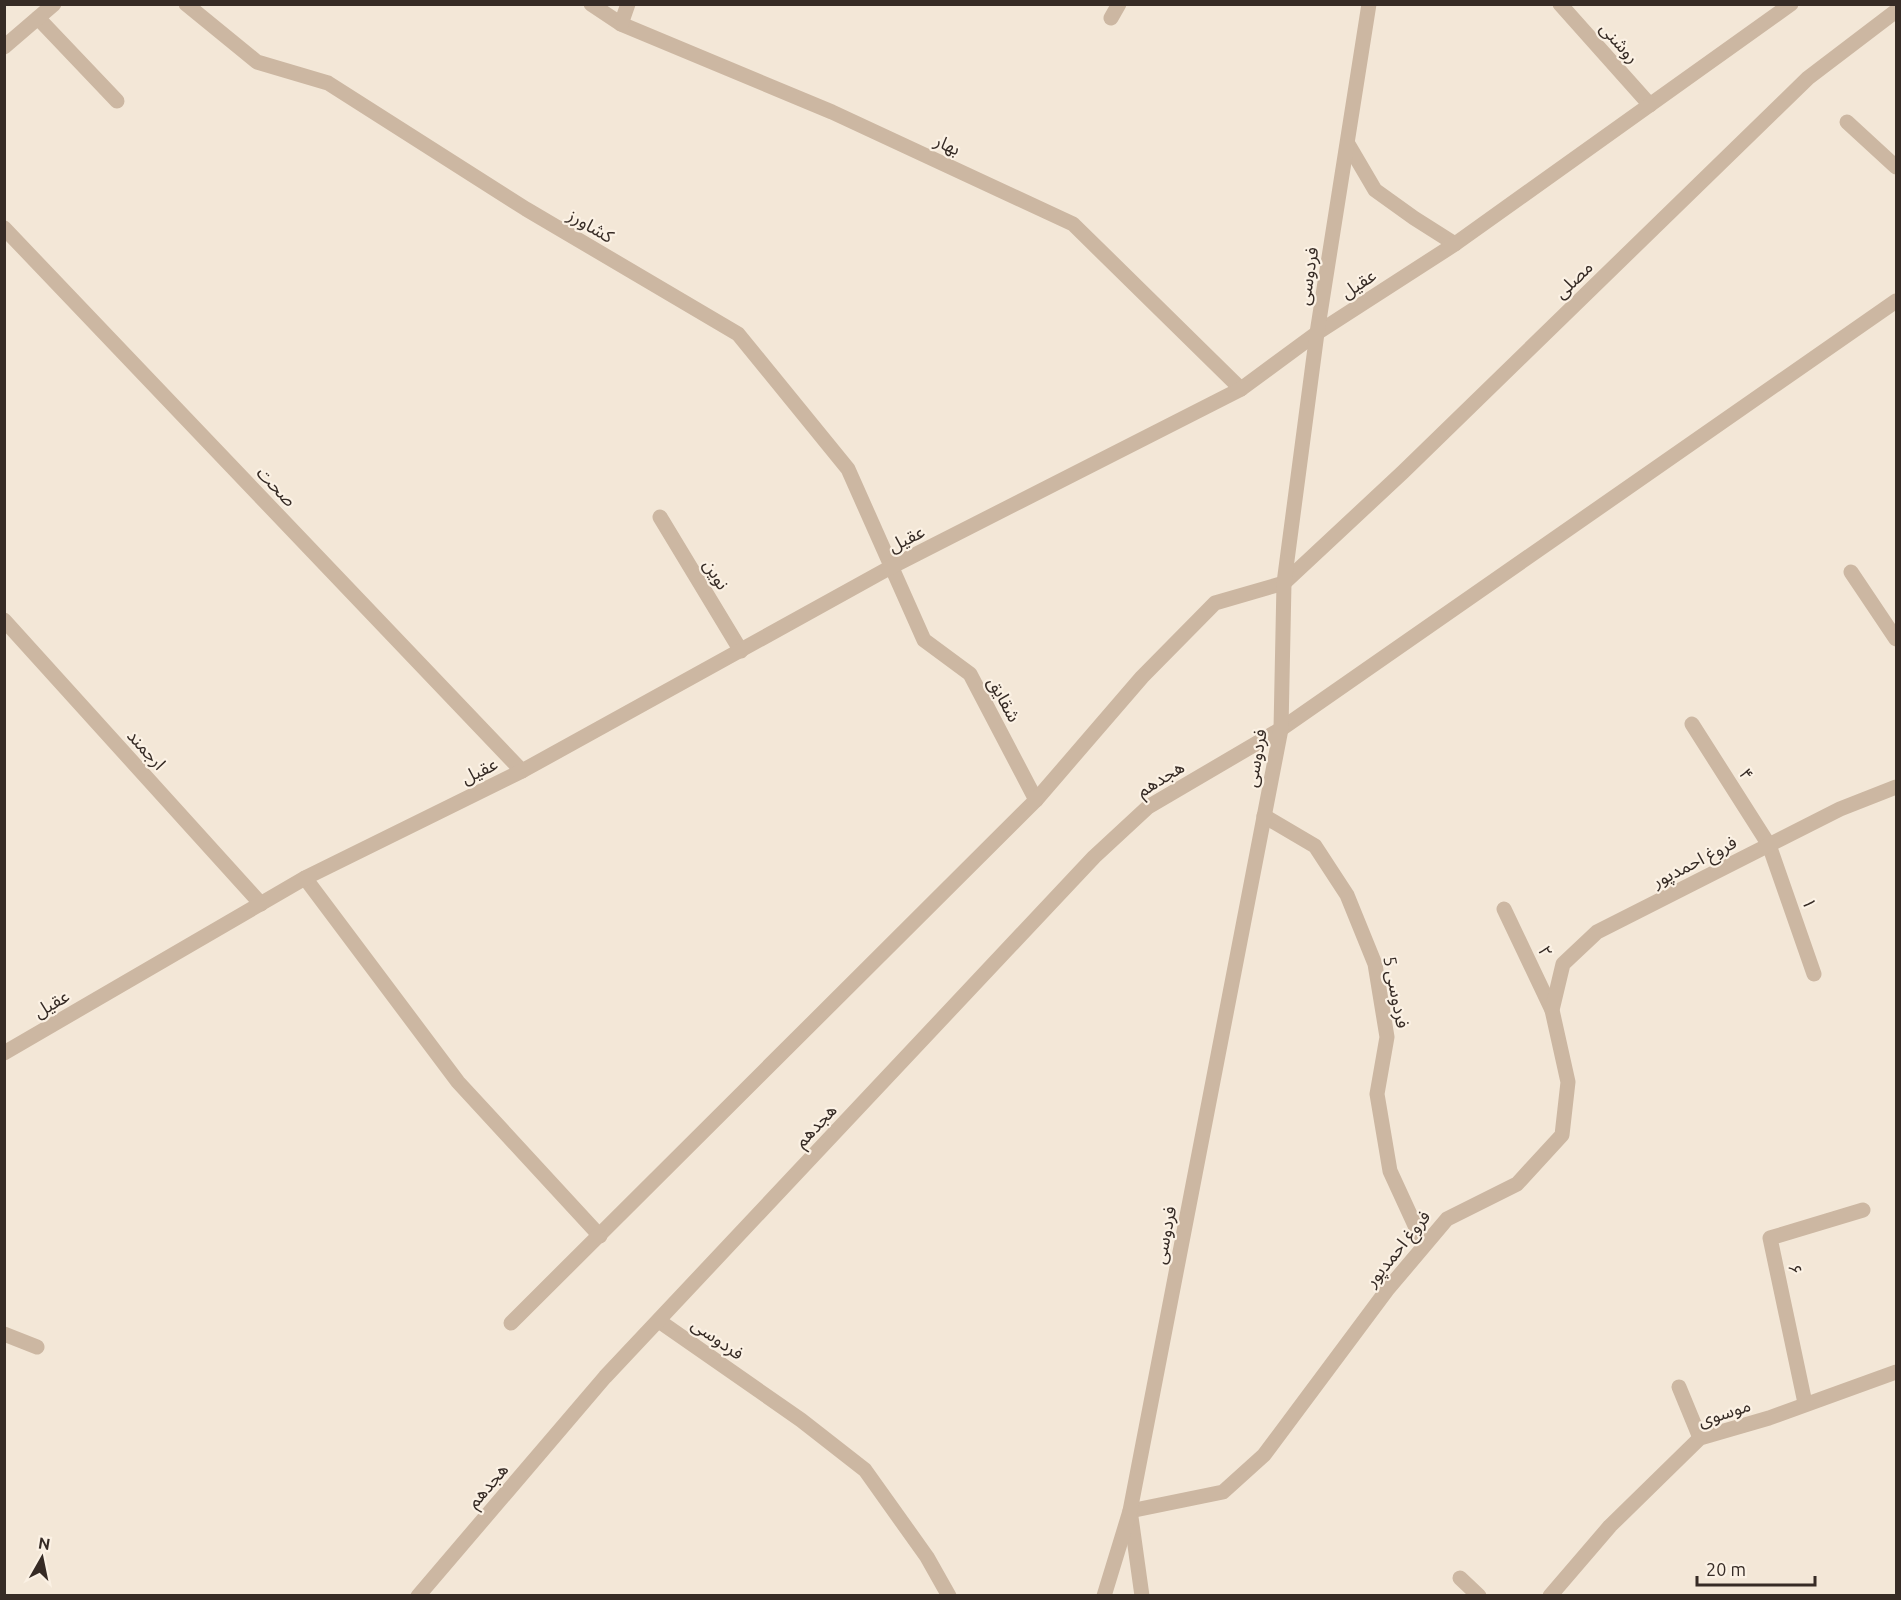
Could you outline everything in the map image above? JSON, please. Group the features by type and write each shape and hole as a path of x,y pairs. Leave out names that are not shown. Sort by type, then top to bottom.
{"street":[{"path":"4,47 54,4"},
{"name":"کشاورز","path":"186,4 257,62 328,83 526,209 738,334 848,469 891,567"},
{"name":"بهار","path":"591,4 621,24 832,111 1073,224 1241,388"},
{"path":"621,24 628,4"},
{"name":"فردوسی","path":"1130,1511 1281,729 1284,583 1317,333 1369,4"},
{"name":"روشنی","path":"1560,4 1650,105"},
{"name":"عقیل","path":"4,1053 305,878 522,771 891,567 1241,388 1317,333 1455,244 1791,4"},
{"name":"مصلی","path":"1284,583 1403,472 1808,78 1896,11"},
{"path":"38,18 117,101"},
{"path":"1848,122 1896,166"},
{"path":"1348,144 1375,190 1455,244"},
{"name":"صحت","path":"4,228 522,771"},
{"name":"هجدهم","path":"418,1596 605,1377 932,1027 1094,857 1148,807 1281,729 1896,301"},
{"name":"نوین","path":"660,517 741,651"},
{"name":"شقایق","path":"891,567 924,640 970,674 1036,800"},
{"path":"1851,572 1896,639"},
{"path":"511,1323 1036,800 1142,677 1215,603 1284,583"},
{"name":"ارجمند","path":"4,620 261,904"},
{"name":"۴","path":"1692,724 1769,845"},
{"name":"فروغ احمدپور","path":"1130,1511 1223,1492 1264,1455 1387,1290 1446,1218 1517,1184 1562,1135 1568,1082 1552,1010 1563,964 1598,932 1840,809 1896,787"},
{"name":"5 فردوسی","path":"1264,816 1315,846 1347,895 1375,964 1387,1036 1377,1095 1390,1171 1424,1245"},
{"name":"۱","path":"1769,845 1814,974"},
{"path":"305,878 458,1082 600,1236"},
{"name":"۲","path":"1504,909 1552,1010"},
{"name":"۶","path":"1804,1404 1770,1238 1863,1210"},
{"name":"فردوسی","path":"659,1321 801,1420 865,1470 927,1557 949,1596"},
{"path":"4,1334 37,1347"},
{"name":"موسوی","path":"1550,1596 1610,1526 1700,1438 1769,1418 1896,1372"},
{"path":"1679,1387 1700,1438"},
{"path":"1104,1596 1130,1511"},
{"path":"1130,1511 1142,1596"},
{"path":"1460,1578 1479,1596"}]}
